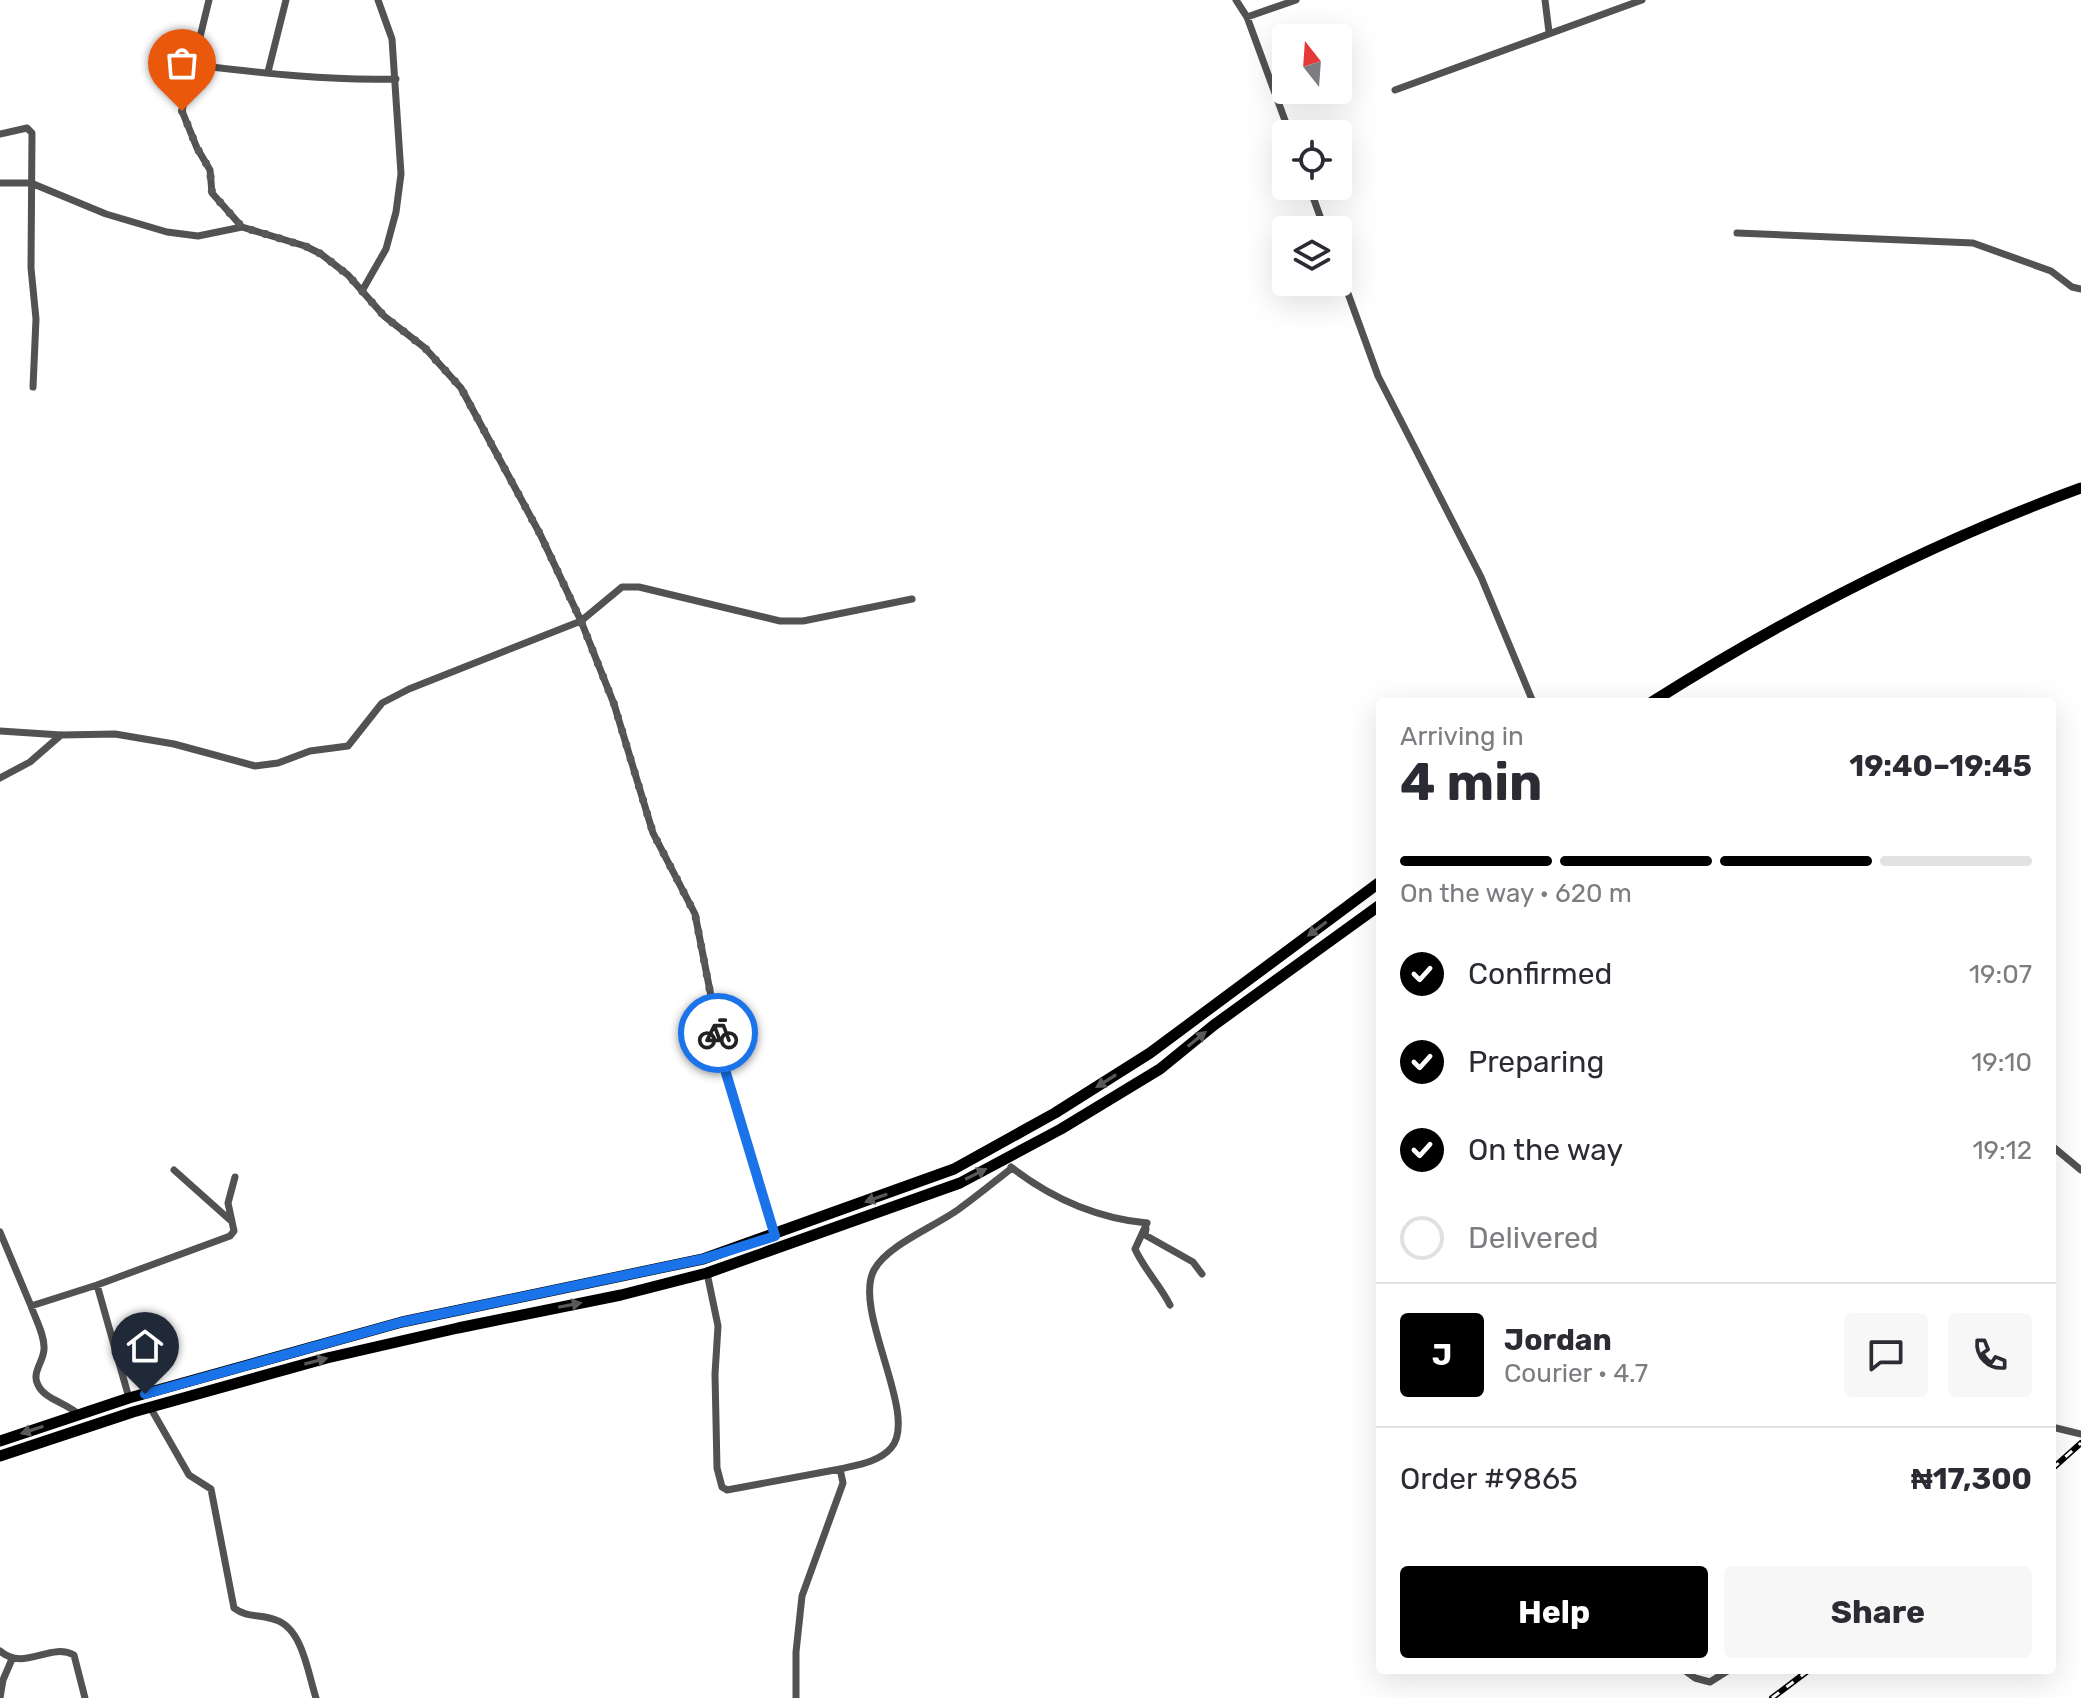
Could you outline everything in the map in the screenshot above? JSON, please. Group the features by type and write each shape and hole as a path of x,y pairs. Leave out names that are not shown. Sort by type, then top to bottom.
{"main road":[{"path":"1658,698 1739,647 1830,598 2017,511 2081,488"},
{"path":"0,1441 129,1398 402,1322 703,1259 775,1236 954,1169 1044,1120 1150,1053 1376,885"},
{"path":"0,1456 150,1407 406,1339 621,1295 707,1273 1009,1164 1160,1069 1214,1025 1376,908"}],"street":[{"path":"209,0 182,111 210,170 212,193 242,227"},
{"path":"268,72 286,0"},
{"path":"362,291 386,249 396,212 401,174 392,39 378,0"},
{"path":"1236,0 1247,17 1285,120"},
{"path":"1247,17 1296,0"},
{"path":"1545,0 1549,32"},
{"path":"1395,90 1642,0"},
{"path":"195,65 346,80 396,79"},
{"path":"0,134 27,128 32,133 31,268 36,319 33,387"},
{"path":"0,183 31,183 106,214 167,232 198,236 242,227 305,246 348,275 384,316 425,348 461,388 540,534 581,621 614,704 653,833 695,914 726,1073 775,1236"},
{"path":"1737,233 1973,243 2051,271 2072,287 2081,289"},
{"path":"1349,296 1378,376 1481,577 1531,698"},
{"path":"0,731 61,735 115,734 174,744 255,766 278,763 310,751 348,746 382,703 409,689 581,621 622,587 639,587 780,621 803,621 912,599"},
{"path":"0,778 30,762 61,735"},
{"path":"2056,1149 2081,1170"},
{"path":"707,1273 718,1326 715,1374 717,1468 722,1487 727,1490 840,1469 882,1455 892,1447 897,1438 898,1423 871,1305 869,1285 874,1268 885,1256 957,1211 1009,1164 1062,1201 1115,1220 1147,1223"},
{"path":"174,1170 231,1221"},
{"path":"31,1306 224,1239 234,1231 228,1194 235,1177"},
{"path":"1147,1223 1145,1235 1193,1262 1202,1274"},
{"path":"1147,1223 1135,1249 1170,1305"},
{"path":"0,1232 44,1344 36,1373 37,1384 79,1415"},
{"path":"97,1285 129,1398"},
{"path":"150,1407 189,1475 211,1489 234,1608 242,1614 276,1619 288,1626 298,1642 316,1698"},
{"path":"2056,1428 2081,1434"},
{"path":"796,1698 796,1652 802,1596 843,1483 840,1469"},
{"path":"0,1651 12,1659 28,1660 68,1652 74,1655 85,1698"},
{"path":"0,1698 3,1680 12,1659"},
{"path":"1691,1674 1705,1682 1723,1674"}],"railway":[{"path":"2056,1465 2081,1443"},
{"path":"1772,1698 1804,1674"}],"way so far":[{"path":"182,111 210,170 212,193 242,227 321,254 348,275 384,316 425,348 461,388 540,534 581,621 614,704 653,833 695,914 718,1033"}],"route":[{"path":"145,1394 402,1322 703,1259 775,1236 726,1073 718,1033"}]}
